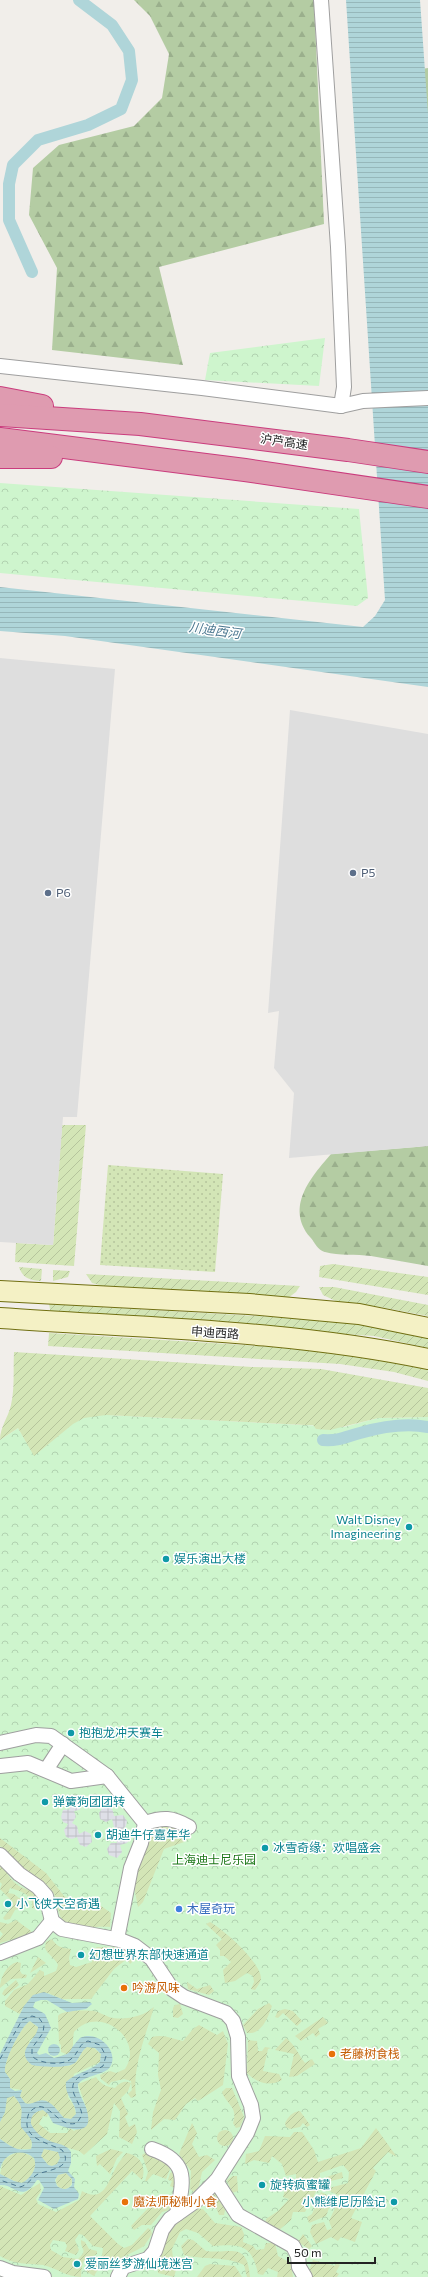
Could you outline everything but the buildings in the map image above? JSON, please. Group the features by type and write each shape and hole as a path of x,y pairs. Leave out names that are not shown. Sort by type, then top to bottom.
{"highway":[{"name":"沪芦高速","path":"0,398 140,424 348,450 428,462"},
{"name":"沪芦高速","path":"0,415 140,424"},
{"path":"0,439 350,485 428,497"},
{"path":"0,457 140,458"}],"street":[{"path":"322,0 338,247 344,387 341,406"},
{"path":"0,366 202,388 341,406 363,401 428,398"},
{"path":"0,1291 242,1304 343,1312 428,1328"},
{"name":"申迪西路","path":"0,1318 302,1338 353,1344 428,1359"},
{"path":"0,1743 36,1735 51,1736 107,1776 145,1823 142,1843 131,1868 117,1940"},
{"path":"46,1770 63,1744"},
{"path":"0,1766 28,1763 71,1781 107,1776"},
{"path":"145,1823 168,1818 189,1827"},
{"path":"0,1855 19,1874 38,1887 46,1896 52,1921 62,1929 117,1940 135,1946 152,1959 172,1989 184,1997 226,2012 233,2021 238,2037 239,2076 251,2105 253,2118 247,2133 216,2181 197,2200 170,2219 162,2230 155,2251 148,2259 123,2267 118,2277"},
{"path":"0,1953 38,1938 52,1921"},
{"path":"152,2149 173,2158 181,2170 182,2182 177,2214"},
{"path":"216,2181 238,2215 293,2246 298,2256 299,2267 305,2277"},
{"path":"0,2268 13,2273 44,2277"}],"green space":[{"path":"134,0 314,0 324,224 159,267 183,365 52,350 57,268 29,215 33,168 59,145 134,126 162,98 169,54 150,16"},
{"path":"428,68 428,132 415,70"},
{"path":"325,338 319,386 205,380 210,353"},
{"path":"0,483 359,509 368,598 357,606 0,573"},
{"path":"62,1125 86,1125 74,1266 15,1262 16,1243 53,1245"},
{"path":"428,1146 428,1266 371,1256 330,1253 322,1251 318,1248 303,1226 300,1215 300,1204 309,1182 331,1154"},
{"path":"108,1165 223,1174 215,1272 100,1265"},
{"path":"333,1264 428,1277 428,1295 319,1277 320,1266"},
{"path":"19,1267 42,1269 41,1281 27,1278"},
{"path":"53,1270 70,1271 68,1277 53,1281"},
{"path":"86,1274 300,1286 296,1292 288,1298 102,1286 92,1283"},
{"path":"319,1287 334,1287 428,1305 428,1316 380,1307 340,1303 323,1295"},
{"path":"49,1304 327,1320 370,1326 428,1338 428,1348 374,1336 51,1315"},
{"path":"49,1333 339,1351 428,1369 428,1381 394,1372 340,1364 48,1346"},
{"path":"14,1352 252,1367 321,1369 428,1388 428,1417 378,1418 330,1430 316,1429 313,1425 106,1415 84,1418 73,1424 34,1456 18,1428 0,1440 1,1431 10,1410 12,1399"},
{"name":"上海迪士尼乐园","path":"69,1413 344,1427 378,1418 428,1417 428,2277 0,2277 0,1440 18,1428 27,1443"},
{"path":"155,1824 179,1829 186,1833 184,1842 164,1849 143,1902 138,1907 134,1887 135,1876"},
{"path":"0,1838 46,1873 64,1896 73,1901 87,1902 101,1906 111,1913 110,1927 77,1927 63,1920 60,1916 56,1899 51,1889 43,1882 25,1871 0,1846"},
{"path":"0,1865 14,1882 35,1894 40,1904 37,1909 32,1908 31,1900 26,1894 10,1888 8,1893 14,1894 19,1898 24,1898 28,1905 15,1910 10,1919 5,1920 3,1918 12,1907 13,1902 0,1889 2,1884 0,1882"},
{"path":"16,1920 31,1931 30,1934 0,1943 0,1938 3,1934 0,1931 0,1922 8,1924"},
{"path":"210,1922 233,1939 255,1964 260,1972 261,1979 255,1990 251,1989 254,1982 253,1976 247,1973 235,1981 225,1983 223,1970 231,1962 224,1956 220,1956 220,1950 216,1945 222,1939 206,1924"},
{"path":"52,1939 60,1947 71,1949 69,1958 70,1965 76,1967 92,1962 92,1951 97,1947 125,1948 132,1952 134,1960 130,1964 127,1959 114,1969 91,1999 62,1999 48,1993 24,2006 20,2014 5,2006 5,2001 14,1990 28,1984 40,1970 44,1972 44,1976 56,1971 58,1965 45,1948 46,1942"},
{"path":"38,1957 46,1963 30,1973"},
{"path":"17,1962 21,1963 20,1971 22,1974 27,1975 26,1978 11,1979 0,1988 4,1972"},
{"path":"16,1980 19,1985 5,1996 2,1994 4,1990"},
{"path":"187,1982 197,1989 210,1985 214,1991 209,1995 188,1989"},
{"path":"269,2003 272,2006 264,2024 257,2031 247,2033 243,2025 258,2009"},
{"path":"180,2004 183,2014 178,2018 173,2017 173,2008 175,2005"},
{"path":"154,2007 138,2062 135,2085 136,2096 131,2098 128,2094 132,2090 131,2081 124,2079 111,2082 109,2085 101,2079 100,2075 110,2071 116,2073 125,2069 130,2058 129,2047 125,2037 117,2029 107,2023 96,2021 84,2024 74,2032 73,2047 69,2055 61,2052 61,2045 59,2043 58,2016 60,2014 74,2011 94,2011 109,2017 120,2019 139,2016"},
{"path":"285,2009 293,2011 302,2021 297,2026 283,2013 278,2018 275,2017 278,2011"},
{"path":"323,2017 328,2023 318,2029 320,2034 316,2037 313,2033 301,2041 295,2036"},
{"path":"30,2021 38,2027 37,2034 29,2041 37,2066 69,2066 77,2061 83,2050 87,2047 94,2048 101,2054 100,2062 74,2074 68,2097 74,2106 76,2114 71,2119 64,2118 53,2106 46,2102 43,2101 30,2104 25,2103 20,2096 22,2090 10,2088 10,2079 5,2072 5,2067 18,2037 26,2024"},
{"path":"199,2025 217,2035 223,2031 228,2044 223,2085 198,2101 195,2098 186,2104 175,2120 164,2119 151,2130 153,2112 161,2090 158,2075 159,2053 148,2044 152,2037 157,2036 165,2036 183,2041 193,2029"},
{"path":"286,2038 305,2063 312,2059 315,2064 297,2076 289,2077 294,2054 275,2050"},
{"path":"248,2040 257,2041 258,2051 262,2051 265,2047 271,2048 268,2049 263,2071 279,2074 282,2080 272,2083 263,2083 247,2073"},
{"path":"96,2077 104,2085 112,2088 115,2088 120,2083 131,2083 128,2091 121,2098 128,2114 125,2117 129,2127 135,2124 137,2132 132,2144 119,2137 120,2111 114,2103 107,2134 84,2155 79,2151 48,2141 40,2137 34,2131 31,2125 31,2118 34,2113 41,2110 48,2114 47,2117 43,2116 39,2124 50,2133 67,2133 70,2128 74,2131 87,2123 87,2110 78,2084"},
{"path":"226,2088 232,2088 244,2117 240,2127 236,2128 233,2123 233,2109 222,2092"},
{"path":"9,2096 14,2096 22,2106 23,2117 32,2141 31,2149 15,2149 0,2139 0,2122 5,2112 6,2100"},
{"path":"300,2111 310,2125 307,2127 303,2123 300,2127 290,2129 286,2127 285,2123 289,2116"},
{"path":"192,2123 197,2133 192,2144 199,2157 207,2155 215,2160 202,2172 199,2186 194,2192 190,2189 191,2171 179,2154"},
{"path":"376,2128 397,2157 388,2152 373,2168 376,2171 351,2218 362,2222 355,2242 341,2237 338,2241 331,2237 316,2244 310,2232 312,2225 324,2222 327,2230 332,2229 329,2221 337,2204 346,2208 349,2200 325,2189 348,2183 349,2172 343,2165 320,2173 320,2184 305,2212 293,2212 291,2220 279,2230 265,2224 266,2219 278,2211 289,2199 283,2197 286,2186 296,2187 296,2174 286,2176 282,2164 272,2156 269,2163 254,2160 245,2164 246,2154 259,2151 265,2136 290,2137 294,2132 302,2132 314,2150 318,2162 361,2148"},
{"path":"225,2130 232,2135 233,2138 228,2145 225,2146 218,2141 217,2138 222,2131"},
{"path":"44,2149 58,2152 60,2158 57,2164 52,2166 48,2165 41,2156"},
{"path":"111,2149 123,2152 117,2158 110,2174 100,2164 97,2166 96,2156"},
{"path":"22,2152 31,2156 36,2161 36,2165 28,2179 18,2183 0,2174 4,2159 13,2154"},
{"path":"126,2153 135,2156 141,2162 144,2171 142,2180 132,2171 90,2216 124,2248 132,2245 148,2228 151,2230 152,2234 144,2246 121,2258 103,2261 94,2276 87,2272 86,2268 91,2261 102,2256 103,2248 93,2246 83,2235 79,2234 75,2240 79,2250 76,2255 65,2251 67,2246 65,2242 53,2240 50,2245 51,2250 63,2257 78,2259 84,2251 81,2240 85,2242 89,2249 97,2251 97,2254 84,2261 81,2277 71,2276 43,2265 11,2261 0,2256 0,2186 21,2195 40,2183 41,2191 36,2199 38,2204 56,2212 79,2200 82,2191 90,2194 97,2194 102,2191"},
{"path":"145,2153 151,2154 176,2167 170,2169 166,2179 153,2174 147,2181 145,2181 148,2172 142,2155"},
{"path":"177,2170 177,2189 170,2186 172,2181 168,2180 170,2173"},
{"path":"342,2172 343,2178 327,2182 326,2177"},
{"path":"61,2173 67,2173 72,2178 70,2187 67,2189 61,2189 56,2184 56,2178"},
{"path":"233,2176 237,2176 238,2191 232,2193 227,2180"},
{"path":"321,2192 333,2198 326,2216 309,2223 307,2217 312,2214"},
{"path":"213,2193 220,2196 226,2206 224,2215 219,2215 216,2207 210,2202 210,2194"},
{"path":"169,2200 172,2203 169,2210 162,2212 151,2225 142,2225 134,2230 131,2226 153,2203 163,2205"},
{"path":"197,2209 203,2209 215,2223 241,2227 244,2234 243,2242 253,2246 256,2250 264,2249 266,2243 275,2243 278,2256 291,2263 293,2277 277,2277 278,2272 268,2268 263,2275 258,2274 252,2257 248,2251 238,2246 231,2245 213,2246 198,2233 186,2229 180,2232 172,2249 173,2258 184,2264 181,2270 176,2270 174,2277 158,2273 161,2247 165,2235 174,2225 192,2214"},
{"path":"303,2234 312,2246 309,2249 298,2242"},
{"path":"188,2239 193,2240 206,2251 231,2251 242,2254 246,2258 250,2277 247,2277 244,2265 237,2262 184,2255 181,2246"},
{"path":"313,2260 335,2266 336,2263 340,2265 336,2272 339,2274 337,2277 312,2277 309,2270"},
{"path":"210,2264 235,2266 242,2277 197,2277 205,2266"}],"shaded area":[{"name":"P6","path":"0,658 115,669 77,1117 63,1117 53,1245 0,1242"},
{"name":"P5","path":"290,710 428,734 428,1146 289,1158 294,1093 274,1068 279,1011 268,1013"},
{"path":"76,1795 82,1798 83,1804 79,1810 74,1811 76,1817 72,1823 77,1826 79,1834 85,1831 91,1834 92,1842 86,1847 80,1845 77,1837 72,1839 66,1837 64,1830 68,1824 63,1822 61,1817 63,1810 70,1809 69,1799"},
{"path":"103,1807 109,1807 113,1811 114,1816 123,1815 127,1821 126,1826 122,1830 128,1831 130,1839 127,1843 120,1845 122,1852 117,1858 109,1855 107,1849 111,1843 117,1843 115,1836 119,1830 114,1827 112,1819 106,1822 100,1819 99,1813"}],"water":[{"name":"川迪西河","path":"346,0 420,0 428,114 428,687 65,636 0,631 0,587 363,627 375,616 385,600"},
{"path":"44,1992 72,2003 90,2002 92,2004 86,2009 67,2012 47,2000 35,2002 33,2007 45,2014 51,2028 37,2053 39,2055 46,2053 54,2058 66,2054 80,2038 87,2036 100,2039 110,2049 112,2055 110,2067 107,2070 85,2079 78,2084 79,2091 87,2111 87,2125 83,2128 72,2129 53,2123 48,2114 43,2110 38,2111 32,2116 31,2124 36,2132 48,2140 68,2148 71,2152 71,2163 68,2171 75,2179 74,2187 79,2194 78,2199 54,2209 38,2200 44,2188 39,2180 37,2180 27,2191 22,2192 6,2185 0,2185 0,2174 22,2183 31,2176 35,2165 34,2158 29,2155 24,2153 14,2153 5,2159 0,2169 0,2139 11,2146 22,2150 31,2149 32,2145 31,2139 21,2127 22,2111 20,2104 14,2096 7,2098 5,2112 0,2122 0,2054 24,2006 33,1995","holes":["30,2021 38,2027 37,2032 28,2045 25,2055 27,2060 32,2065 55,2067 68,2066 76,2062 87,2047 95,2048 101,2054 100,2062 66,2082 68,2095 74,2106 76,2114 71,2119 64,2118 53,2105 46,2101 42,2100 30,2104 25,2103 20,2096 22,2090 15,2091 10,2088 10,2079 5,2072 5,2067 18,2037 26,2024","44,2149 58,2152 60,2158 57,2164 52,2166 48,2165 41,2156","66,2173 72,2179 72,2185 65,2189 57,2186 55,2180 58,2175"]},
{"path":"52,2044 56,2044 60,2050 56,2056 52,2056 48,2052 48,2048"}],"waterway":[{"path":"32,272 9,220 9,184 13,165 38,140 88,125 121,109 132,80 129,51 112,25 79,0"},
{"path":"323,1440 338,1439 385,1427 411,1425 428,1427"}],"ferry route":[{"path":"0,2059 22,2020 32,2016 39,2018 44,2025 43,2033 32,2048 32,2056 35,2059 51,2063 63,2063 74,2057 80,2046 88,2041 100,2045 106,2056 103,2066 81,2076 74,2083 74,2094 82,2115 77,2123 70,2124 63,2121 47,2109 41,2107 35,2108 29,2113 27,2122 28,2129 31,2134 42,2142 62,2150 65,2156 65,2161 63,2164 59,2167 38,2174 25,2185 20,2187 0,2180"}],"place":[{"name":"P5","path":"353,873"},
{"name":"P6","path":"48,893"},
{"name":"Walt Disney Imagineering","path":"409,1527"},
{"name":"娱乐演出大楼","path":"166,1559"},
{"name":"抱抱龙冲天赛车","path":"71,1733"},
{"name":"弹簧狗团团转","path":"45,1802"},
{"name":"胡迪牛仔嘉年华","path":"98,1835"},
{"name":"冰雪奇缘：欢唱盛会","path":"265,1848"},
{"name":"小飞侠天空奇遇","path":"8,1904"},
{"name":"木屋奇玩","path":"179,1909"},
{"name":"幻想世界东部快速通道","path":"81,1955"},
{"name":"吟游风味","path":"124,1988"},
{"name":"老藤树食栈","path":"332,2054"},
{"name":"旋转疯蜜罐","path":"262,2185"},
{"name":"魔法师秘制小食","path":"125,2202"},
{"name":"小熊维尼历险记","path":"394,2202"},
{"name":"爱丽丝梦游仙境迷宫","path":"77,2264"}]}
